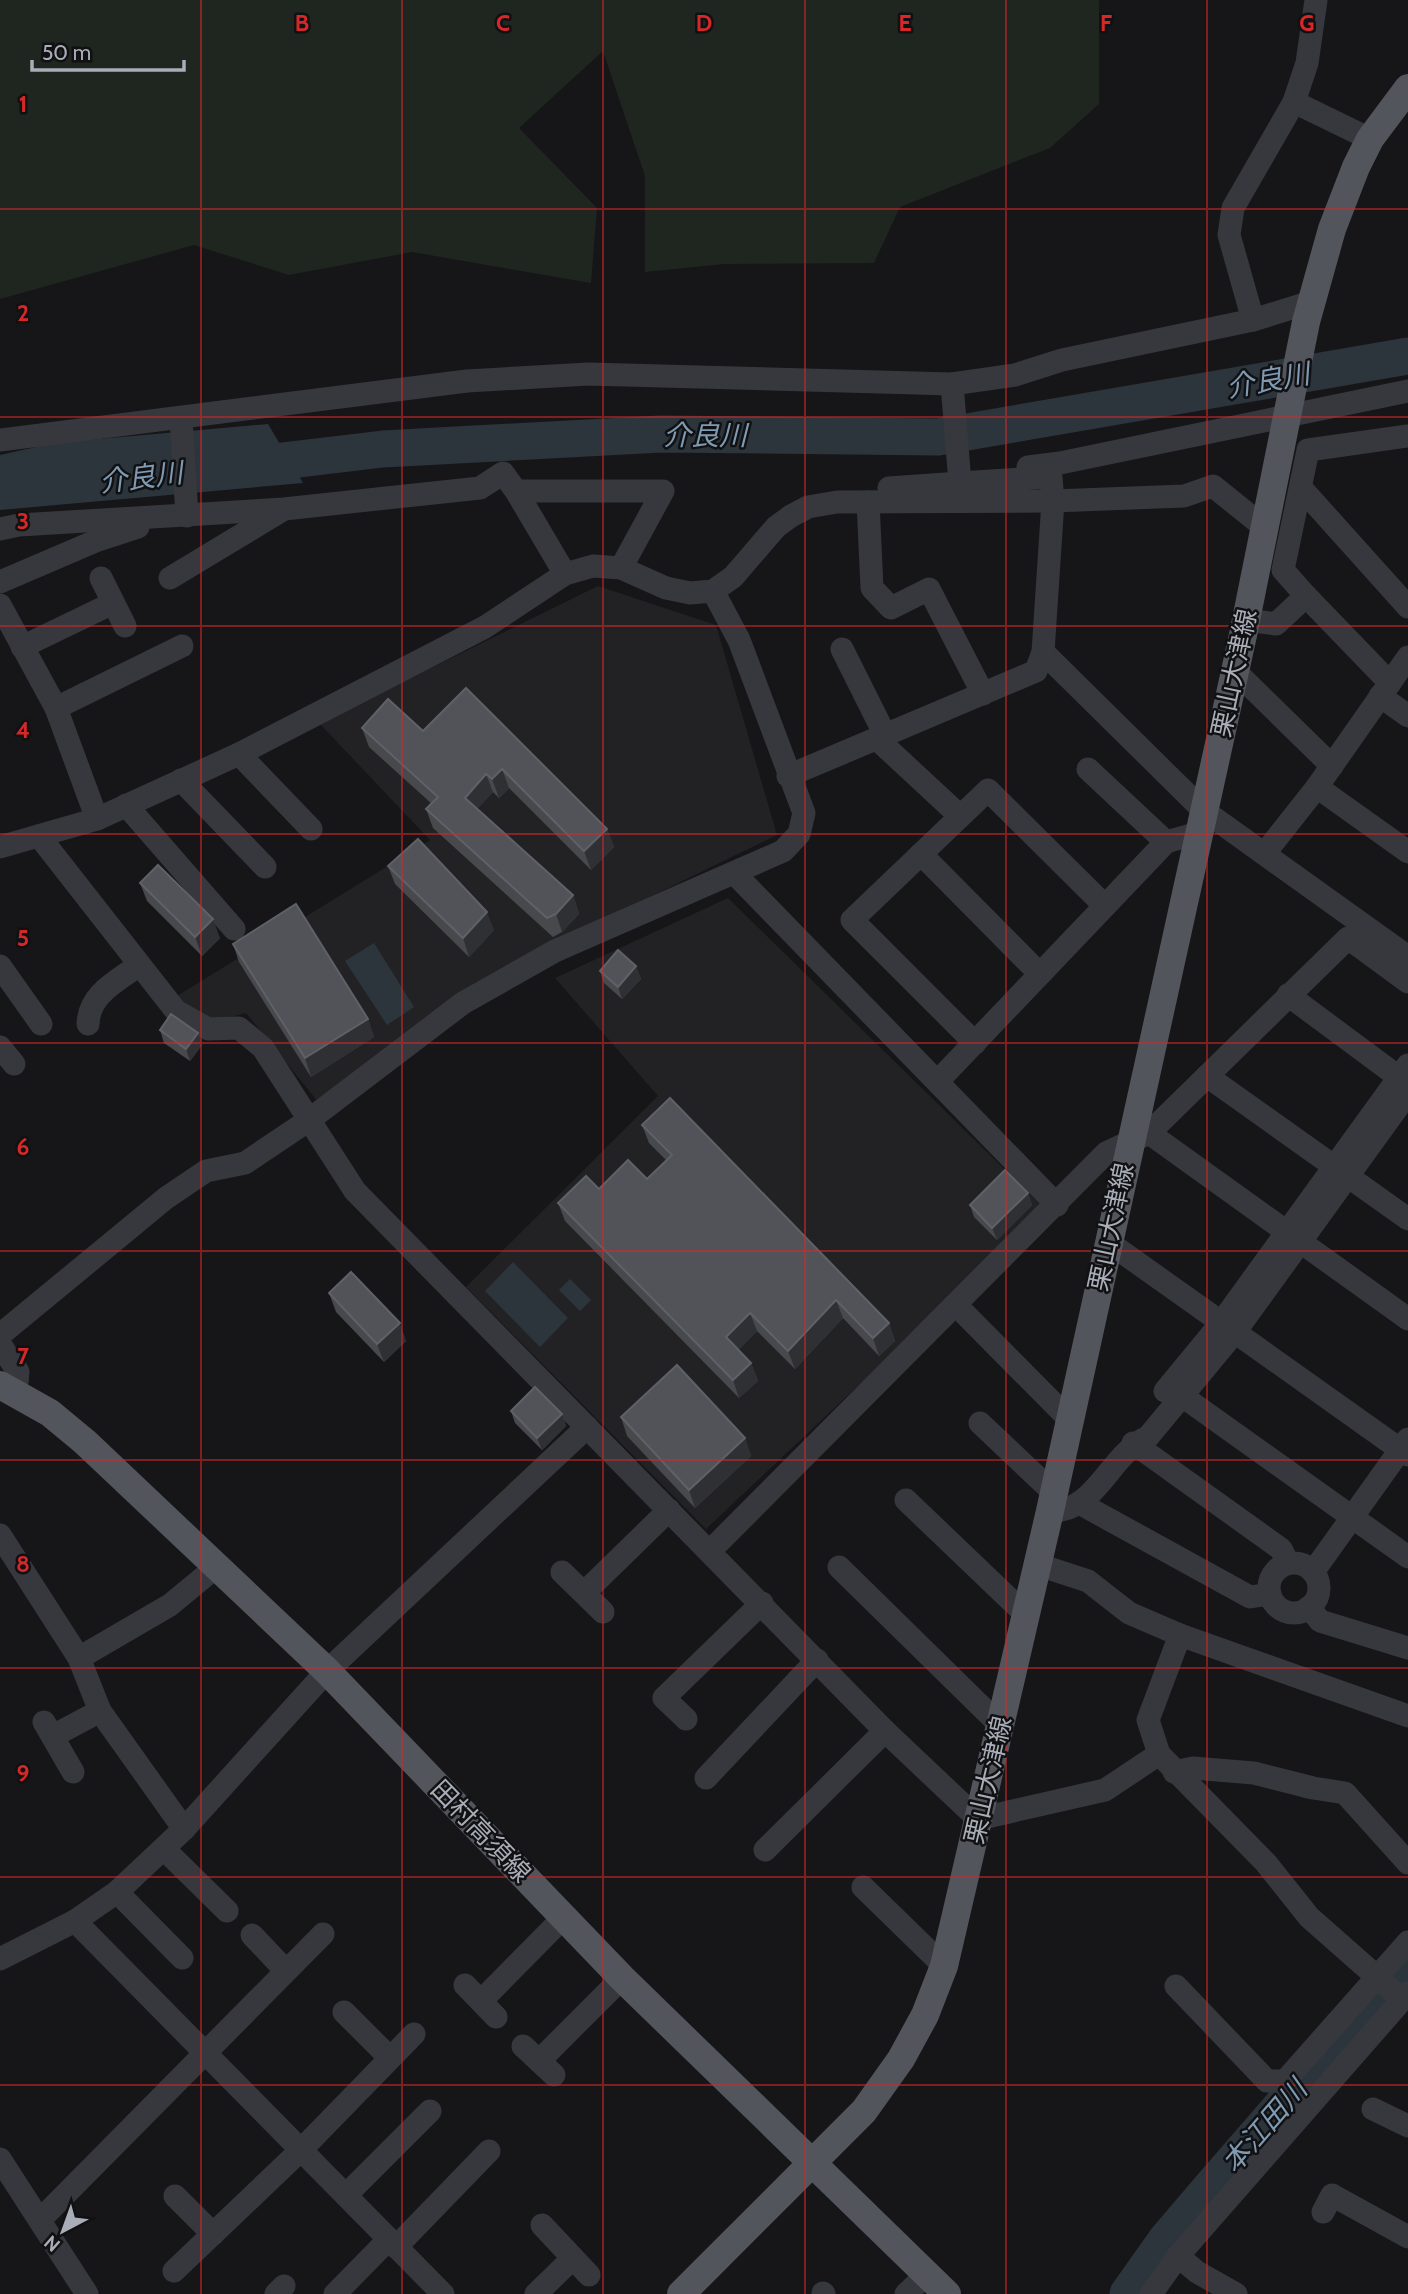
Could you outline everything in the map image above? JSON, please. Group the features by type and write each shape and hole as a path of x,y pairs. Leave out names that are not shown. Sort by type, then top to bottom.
{"main road":[{"name":"栗山大津線","path":"681,2294 864,2111 901,2059 925,2014 944,1966 1052,1502 1108,1242 1139,1138 1200,821 1246,620 1308,312 1332,229 1370,139 1408,88"},
{"name":"田村高須線","path":"8,1389 50,1413 85,1442 327,1671 622,1979 947,2294"}],"street":[{"path":"1252,320 1230,235 1233,208 1294,102 1307,63 1316,0"},
{"path":"1294,102 1370,139"},
{"path":"0,440 34,433 181,426 467,381 588,374 953,393 1062,360 1252,320 1308,312"},
{"path":"837,502 840,492 1060,463 1286,414 1408,391"},
{"path":"953,393 959,475"},
{"path":"177,517 181,426"},
{"path":"1407,437 1308,450 1283,570 1408,716"},
{"path":"0,530 19,525 285,509 480,488 503,473 565,574"},
{"path":"788,775 1036,671 1043,652 1053,501 1051,477 959,475"},
{"path":"0,847 97,819 239,754 485,627 565,574 593,566 621,569 666,588 690,593 713,591 733,577 776,527 808,507 837,502 1053,501 1184,496 1213,486 1264,527"},
{"path":"1302,489 1408,607"},
{"path":"516,491 663,491 621,569"},
{"path":"868,502 872,588 891,608 929,589 983,694"},
{"path":"170,578 285,509"},
{"path":"0,582 98,540 177,517"},
{"path":"101,578 125,626"},
{"path":"0,1335 166,1198 206,1171 245,1163 309,1120 463,1003 555,951 783,852 799,834 804,813 739,640 713,591"},
{"path":"1246,620 1276,624 1307,596"},
{"path":"22,648 113,603"},
{"path":"0,605 55,708 97,819"},
{"path":"55,708 182,646"},
{"path":"842,649 881,737 960,816"},
{"path":"1043,652 1200,821 1265,853 1408,957"},
{"path":"1265,853 1317,787 1408,657"},
{"path":"1235,671 1332,766"},
{"path":"239,754 311,829"},
{"path":"1088,769 1166,842"},
{"path":"181,780 265,867"},
{"path":"1317,787 1408,852"},
{"path":"975,1043 852,920 988,790 1105,906"},
{"path":"126,805 234,929"},
{"path":"938,1081 1166,842 1200,821"},
{"path":"39,836 176,1011 208,1029 239,1028 262,1048 355,1191 762,1603 884,1731 978,1819 1105,1790 1159,1754"},
{"path":"921,855 1040,974"},
{"path":"735,874 1058,1205"},
{"path":"710,1551 1058,1205 1106,1153 1139,1138 1207,1076 1348,938 1408,982"},
{"path":"88,1024 89,1012 96,997 139,965"},
{"path":"0,966 41,1024"},
{"path":"980,1423 1052,1502 1066,1511 1081,1504 1133,1443 1148,1437 1175,1391 1228,1327 1341,1171 1406,1080 1288,996"},
{"path":"1207,1076 1408,1219"},
{"path":"1139,1138 1293,1237 1408,1319"},
{"path":"1108,1242 1405,1448 1313,1572"},
{"path":"957,1305 1070,1420"},
{"path":"0,1343 18,1372 8,1389"},
{"path":"1175,1391 1408,1557"},
{"path":"0,1959 75,1921 117,1892 184,1829 327,1671 587,1427"},
{"path":"1133,1443 1281,1549 1288,1563"},
{"path":"906,1500 1025,1614"},
{"path":"1081,1504 1250,1597 1270,1594"},
{"path":"584,1593 669,1510"},
{"path":"0,1535 79,1658 100,1711 184,1829"},
{"path":"1288,1563 1299,1563 1313,1572 1317,1578 1318,1594 1309,1607 1287,1612 1273,1602 1270,1594 1271,1577 1288,1563"},
{"path":"1036,1564 1088,1581 1129,1613 1180,1635 1408,1716"},
{"path":"79,1658 170,1605 216,1567"},
{"path":"839,1567 1001,1726"},
{"path":"562,1572 603,1612"},
{"path":"686,1718 664,1698 762,1603"},
{"path":"1309,1607 1320,1621 1408,1648"},
{"path":"1151,2294 1178,2256 1405,1996 1375,1976 1308,1917 1266,1863 1159,1754 1148,1720 1180,1635"},
{"path":"706,1778 817,1660"},
{"path":"74,1772 48,1729 100,1711"},
{"path":"765,1850 884,1731"},
{"path":"1174,1772 1193,1768 1254,1773 1345,1793 1408,1863"},
{"path":"164,1849 227,1911"},
{"path":"863,1886 944,1966"},
{"path":"117,1892 183,1958"},
{"path":"481,2001 564,1917"},
{"path":"75,1921 443,2294"},
{"path":"40,2220 323,1934"},
{"path":"252,1935 286,1971"},
{"path":"1176,1986 1267,2081 1284,2081 1408,1942"},
{"path":"539,2061 622,1979"},
{"path":"344,2012 390,2059"},
{"path":"174,2271 302,2149 414,2034"},
{"path":"1373,2109 1408,2126"},
{"path":"346,2195 430,2111"},
{"path":"335,2294 489,2151"},
{"path":"2,2167 40,2220 87,2294"},
{"path":"1323,2212 1332,2195 1408,2237"},
{"path":"175,2196 213,2234"},
{"path":"542,2225 589,2275"},
{"path":"1178,2256 1197,2273 1236,2294"},
{"path":"536,2294 573,2258"},
{"path":"905,2294 927,2274"}],"shaded area":[{"path":"0,0 1099,0 1099,104 1050,148 900,207 874,263 724,264 645,272 645,176 603,51 519,128 597,208 591,283 412,252 289,275 194,245 0,299"},
{"path":"598,586 716,625 777,835 488,976 319,1103 246,1013 204,1024 177,996 430,840 319,723"},
{"path":"728,898 1045,1209 706,1529 466,1287 658,1096 555,978"}],"water":[{"path":"268,424 303,483 0,510 0,455 54,443"},
{"path":"374,943 414,1007 387,1025 345,961"},
{"path":"513,1262 568,1318 540,1347 485,1291"},
{"path":"570,1279 591,1300 580,1311 559,1290"}],"building":[{"path":"466,688 607,829 584,851 502,769 492,779 486,774 465,798 573,895 556,914 547,918 426,809 438,797 362,728 388,699 423,731"},
{"path":"418,839 487,912 463,938 388,866"},
{"path":"158,865 213,919 195,937 140,883"},
{"path":"296,904 368,1019 305,1058 233,944"},
{"path":"618,950 636,966 618,987 600,971"},
{"path":"171,1014 198,1033 186,1049 160,1030"},
{"path":"670,1098 889,1323 873,1338 836,1300 788,1351 750,1313 726,1337 751,1363 733,1380 558,1203 586,1176 599,1189 628,1160 647,1179 672,1155 642,1125"},
{"path":"1005,1170 1028,1193 992,1228 970,1205"},
{"path":"351,1272 400,1323 377,1344 329,1293"},
{"path":"677,1365 745,1438 689,1490 621,1417"},
{"path":"535,1387 562,1414 537,1438 511,1411"}],"waterway":[{"name":"介良川","path":"240,466 383,449 661,434 938,437 1408,356"},
{"name":"本江田川","path":"1128,2294 1167,2239 1214,2184 1365,2010 1408,1967"}]}
